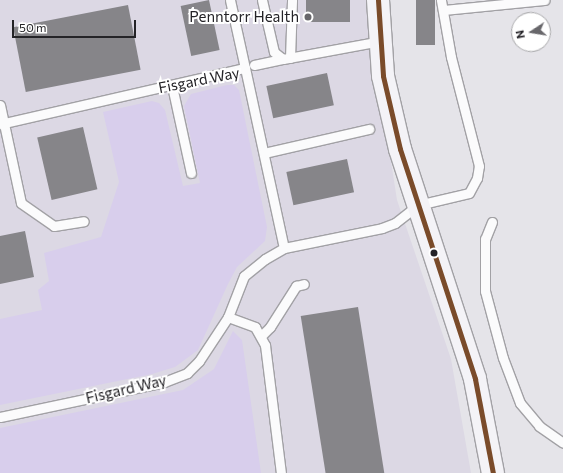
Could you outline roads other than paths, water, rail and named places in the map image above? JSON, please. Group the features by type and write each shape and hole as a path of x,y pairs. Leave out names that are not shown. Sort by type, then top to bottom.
{"street":[{"path":"378,0 383,76 400,149 475,379 494,473"}],"lane":[{"path":"230,0 249,67 286,58 381,41"},
{"path":"262,0 274,52 286,58"},
{"path":"286,58 292,0"},
{"path":"418,205 469,193 477,178 479,166 451,57 441,0"},
{"path":"443,10 545,0"},
{"name":"Fisgard Way","path":"2,123 172,86 249,67 264,154 284,248"},
{"path":"172,86 191,173"},
{"path":"0,105 2,123 21,203 54,226 84,221"},
{"path":"264,154 369,129"},
{"name":"Fisgard Way","path":"0,417 164,382 187,373 199,361 228,317 244,276 284,248 395,224 418,205"},
{"path":"492,222 485,239 485,291 503,358 520,403 539,426 563,443"},
{"path":"261,336 270,327 296,286 304,284"},
{"path":"228,317 255,327 265,344 281,473"}],"place":[{"name":"Penntorr Health","path":"308,17"}]}
